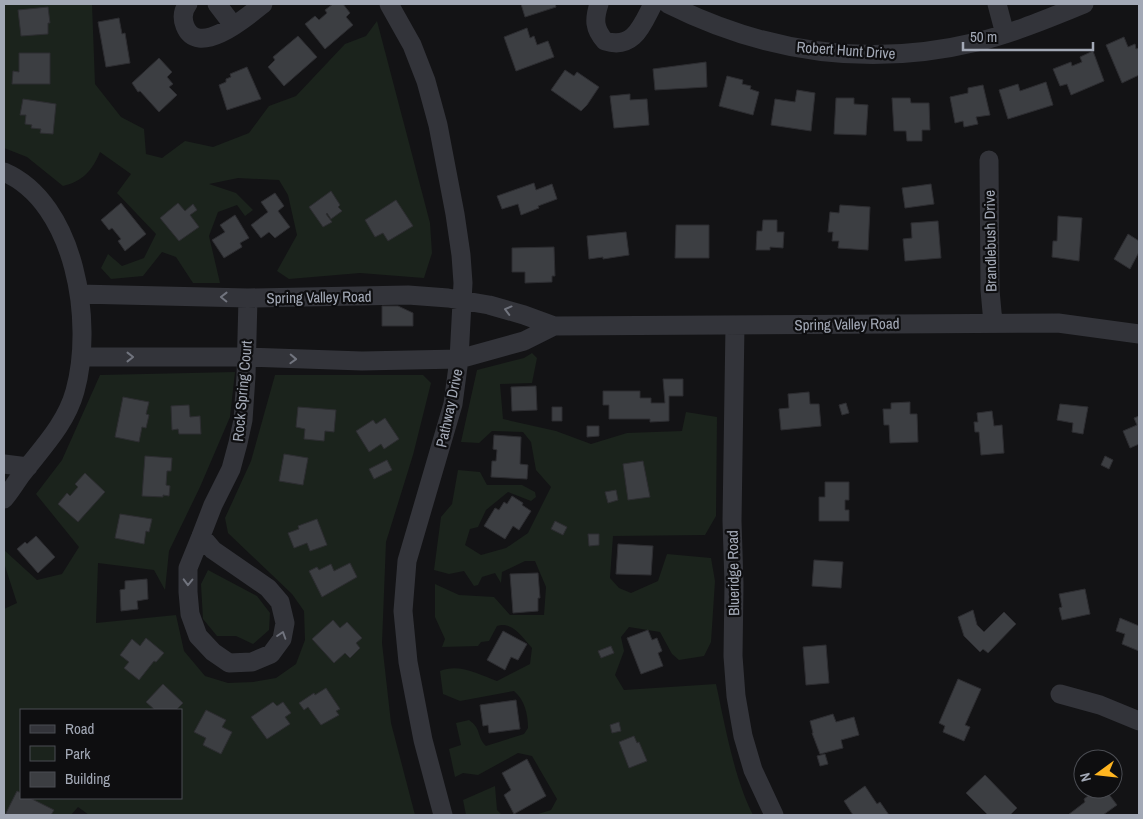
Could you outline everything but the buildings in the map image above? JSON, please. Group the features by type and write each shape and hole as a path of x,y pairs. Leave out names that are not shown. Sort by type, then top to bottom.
{"street":[{"path":"188,4 184,10 184,23 193,36 202,38 209,38 234,25 263,4"},
{"path":"217,4 234,25"},
{"name":"Pathway Drive","path":"390,4 412,45 426,81 438,125 455,214 463,283 459,359 453,404 407,561 403,612 408,662 423,740 443,815"},
{"path":"599,4 595,15 596,29 605,41 620,44 627,42 640,30 653,4"},
{"name":"Robert Hunt Drive","path":"668,4 700,20 744,36 790,47 872,55 902,54 954,47 1031,26 1084,4"},
{"path":"997,4 1005,34"},
{"name":"Brandlebush Drive","path":"989,160 992,323"},
{"path":"4,172 28,186 42,200 60,230 71,259 79,294 82,325 82,357 75,392 65,417 4,499"},
{"name":"Spring Valley Road","path":"79,294 248,298 408,295 448,298 489,305 554,326 1058,322 1139,334"},
{"name":"Rock Spring Court","path":"201,536 213,550 268,588 280,602 285,623 282,639 271,654 252,662 229,663 213,652 198,636 190,614 188,592 188,568 213,505 231,469 243,420 248,298"},
{"name":"Blueridge Road","path":"735,325 732,521 734,584 733,656 736,696 743,736 753,770 774,815"},
{"name":"Spring Valley Road","path":"82,357 246,357 362,361 459,359 524,341 554,326"},
{"path":"4,464 28,467"},
{"path":"1060,694 1100,705 1139,721"}],"green space":[{"path":"4,4 92,4 95,84 121,117 144,129 146,154 162,158 185,141 213,147 249,133 269,106 296,96 345,44 366,36 377,21 430,223 432,253 424,278 360,273 289,279 277,271 297,235 288,195 279,180 238,178 209,184 236,193 253,210 245,216 237,205 218,212 209,236 220,283 193,283 176,257 162,252 143,276 111,279 101,268 108,254 122,266 144,258 156,234 117,193 131,174 100,152 94,165 86,174 76,181 63,186 27,157 4,148"},
{"path":"532,353 537,358 532,383 500,384 503,419 556,431 591,444 627,433 682,431 686,412 717,417 716,516 705,535 613,536 610,578 619,588 631,593 658,581 667,554 711,558 715,581 711,642 704,656 679,660 672,654 660,632 629,627 621,637 624,651 615,675 624,690 716,684 735,768 753,815 535,815 551,810 557,799 532,756 518,753 478,775 463,773 455,777 449,749 461,745 456,723 469,720 473,723 486,746 524,734 528,728 525,708 521,699 514,691 460,701 443,694 440,671 454,668 461,669 497,681 530,664 532,648 517,631 503,625 497,626 489,641 481,642 478,646 442,647 445,639 435,617 435,584 459,595 494,597 510,615 544,615 546,587 535,561 525,561 502,572 501,583 495,573 482,577 478,585 474,586 464,571 449,574 434,570 441,517 452,504 458,470 480,472 487,485 522,485 535,492 536,497 531,501 508,492 486,510 478,527 470,529 465,545 481,555 506,548 528,533 551,487 536,470 531,442 523,432 492,431 479,443 461,442 477,370 524,358"},
{"path":"235,372 230,417 200,487 169,551 165,590 154,570 98,563 96,623 176,615 184,651 205,676 228,683 253,682 276,678 296,664 305,640 304,611 292,594 228,533 225,518 251,461 275,375 423,375 431,383 413,455 386,542 382,643 391,723 415,815 89,815 78,807 71,815 4,815 4,609 17,603 4,563 4,550 37,580 62,574 79,547 36,494 62,460 100,375"},
{"path":"208,570 257,596 270,613 269,630 253,644 236,636 217,636 203,619 201,584"},
{"path":"495,786 497,810 502,815 466,815 463,800"}]}
